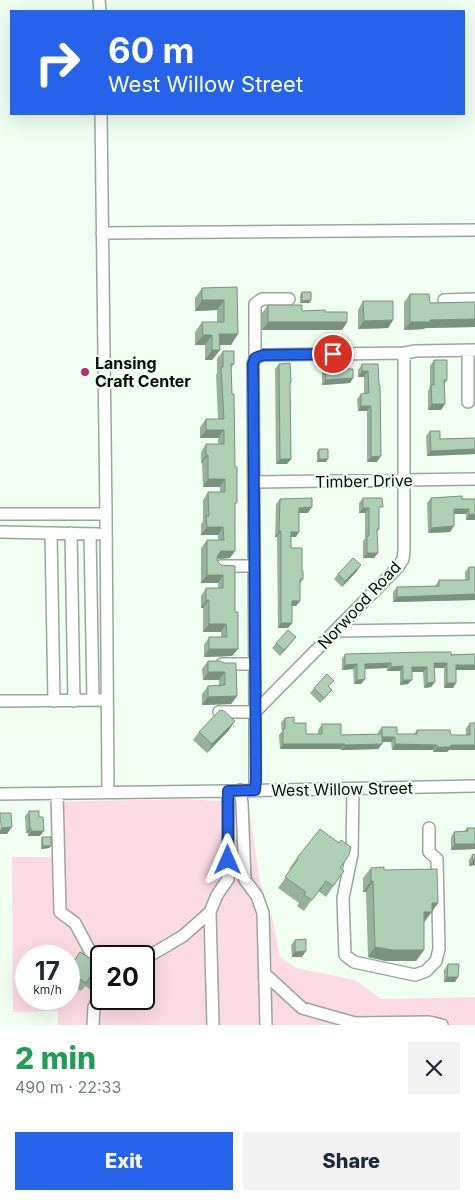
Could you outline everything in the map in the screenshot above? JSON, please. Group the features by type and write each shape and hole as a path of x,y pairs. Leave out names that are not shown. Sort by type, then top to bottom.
{"street":[{"path":"101,115 108,792"},
{"path":"102,234 475,230"},
{"path":"255,790 255,304 262,299 289,298"},
{"path":"444,300 475,299"},
{"path":"254,361 263,355 471,350 468,402"},
{"name":"Norwood Road","path":"256,712 398,567 403,559 405,480 404,353"},
{"name":"Timber Drive","path":"254,482 475,479"},
{"path":"0,514 106,514"},
{"path":"0,532 106,534"},
{"path":"51,533 54,701"},
{"path":"71,533 74,701"},
{"path":"90,534 93,700"},
{"path":"219,566 254,566"},
{"path":"335,631 475,629"},
{"path":"219,664 255,664"},
{"path":"0,701 108,700"},
{"path":"219,712 256,712"},
{"name":"West Willow Street","path":"0,794 475,786"},
{"path":"353,788 352,854 343,898 345,955 354,962 415,975 426,971 436,961 439,949 437,859 429,852 429,828"},
{"path":"213,1025 210,912 217,895 228,879 234,791"},
{"path":"234,791 242,803 246,880 256,896 263,913 266,1025"},
{"path":"57,793 60,912 75,923 90,951"},
{"path":"228,879 246,880"},
{"path":"155,953 183,936 210,912"},
{"path":"265,974 302,1008 355,1023 429,1022 442,1025"},
{"path":"93,1025 94,1010"}],"shaded area":[{"path":"179,799 248,802 260,882 273,921 280,957 296,968 355,980 381,999 475,997 475,1025 58,1025 58,1011 13,1012 12,857 51,857 50,802"}],"building":[{"path":"237,287 238,334 219,334 220,350 212,350 212,335 203,335 202,322 224,322 224,300 202,300 202,288"},
{"path":"302,292 311,292 311,300 302,301"},
{"path":"410,294 429,294 430,303 475,302 475,319 410,322"},
{"path":"363,301 393,301 393,320 364,321"},
{"path":"268,305 302,305 302,311 325,310 325,312 347,312 347,322 268,322"},
{"path":"223,351 234,351 234,364 231,364 232,394 234,394 237,503 235,503 235,551 221,551 217,559 221,565 235,566 235,612 238,612 238,649 209,649 209,637 227,637 226,624 209,624 209,600 206,600 206,588 223,588 223,575 207,575 207,540 224,540 223,527 207,527 206,516 209,516 208,492 225,492 225,479 208,479 206,444 224,444 224,430 206,430 206,419 224,419 221,367 223,367"},
{"path":"434,360 447,360 447,380 444,380 445,404 432,404 431,385 434,385"},
{"path":"290,363 291,459 280,459 279,364"},
{"path":"362,364 378,364 381,456 371,457 371,406 361,406 361,394 369,393 368,371 362,371"},
{"path":"325,368 353,369 353,378 326,380"},
{"path":"430,431 440,431 440,439 475,438 475,449 431,451"},
{"path":"319,449 328,449 328,459 319,459"},
{"path":"462,496 462,499 475,499 475,514 469,515 469,509 454,509 454,526 431,528 431,498"},
{"path":"312,498 312,507 299,508 299,532 291,532 291,548 302,548 303,579 300,579 300,601 292,601 292,623 281,623 280,499"},
{"path":"363,498 382,498 383,507 379,507 379,529 377,529 378,553 367,553 369,508 363,508"},
{"path":"353,558 361,565 345,581 338,574"},
{"path":"469,567 475,567 475,594 397,597 397,587 439,586 439,580 469,580"},
{"path":"288,630 296,637 284,650 276,643"},
{"path":"451,652 451,655 475,654 475,665 456,665 456,683 447,683 447,663 434,663 435,682 427,683 427,667 412,667 412,680 403,680 403,666 391,667 391,663 365,664 365,679 357,680 357,664 345,665 345,654"},
{"path":"208,661 236,663 237,696 208,697 208,686 225,685 225,672 208,672"},
{"path":"327,674 334,681 328,686 332,690 324,698 314,688"},
{"path":"220,710 224,711 235,721 212,744 199,732"},
{"path":"294,717 294,723 306,723 306,734 322,734 322,724 341,724 341,735 382,734 382,744 283,744 285,718"},
{"path":"470,723 475,723 475,745 437,747 437,745 395,744 395,737 382,737 382,727 397,727 397,734 417,734 417,730 450,730 451,735 470,735"},
{"path":"29,811 39,811 39,817 43,817 44,831 31,831"},
{"path":"0,813 11,813 12,827 1,828"},
{"path":"467,828 475,828 475,844 455,844 454,832 468,831"},
{"path":"320,829 339,843 341,840 351,847 349,855 340,868 344,871 333,886 326,881 312,900 304,895 306,892 285,877"},
{"path":"42,837 51,837 51,846 43,846"},
{"path":"384,867 384,870 437,869 438,903 432,903 432,912 424,912 424,950 393,950 375,947 371,868"},
{"path":"306,939 306,951 295,952 295,940"},
{"path":"80,952 90,958 90,977 86,983 80,979"},
{"path":"448,964 459,964 458,977 447,977"}],"place":[{"name":"Lansing Craft Center","path":"85,372"}],"route":[{"path":"228,860 228,791 255,790 256,779 253,364 255,358 263,355 333,354"}]}
